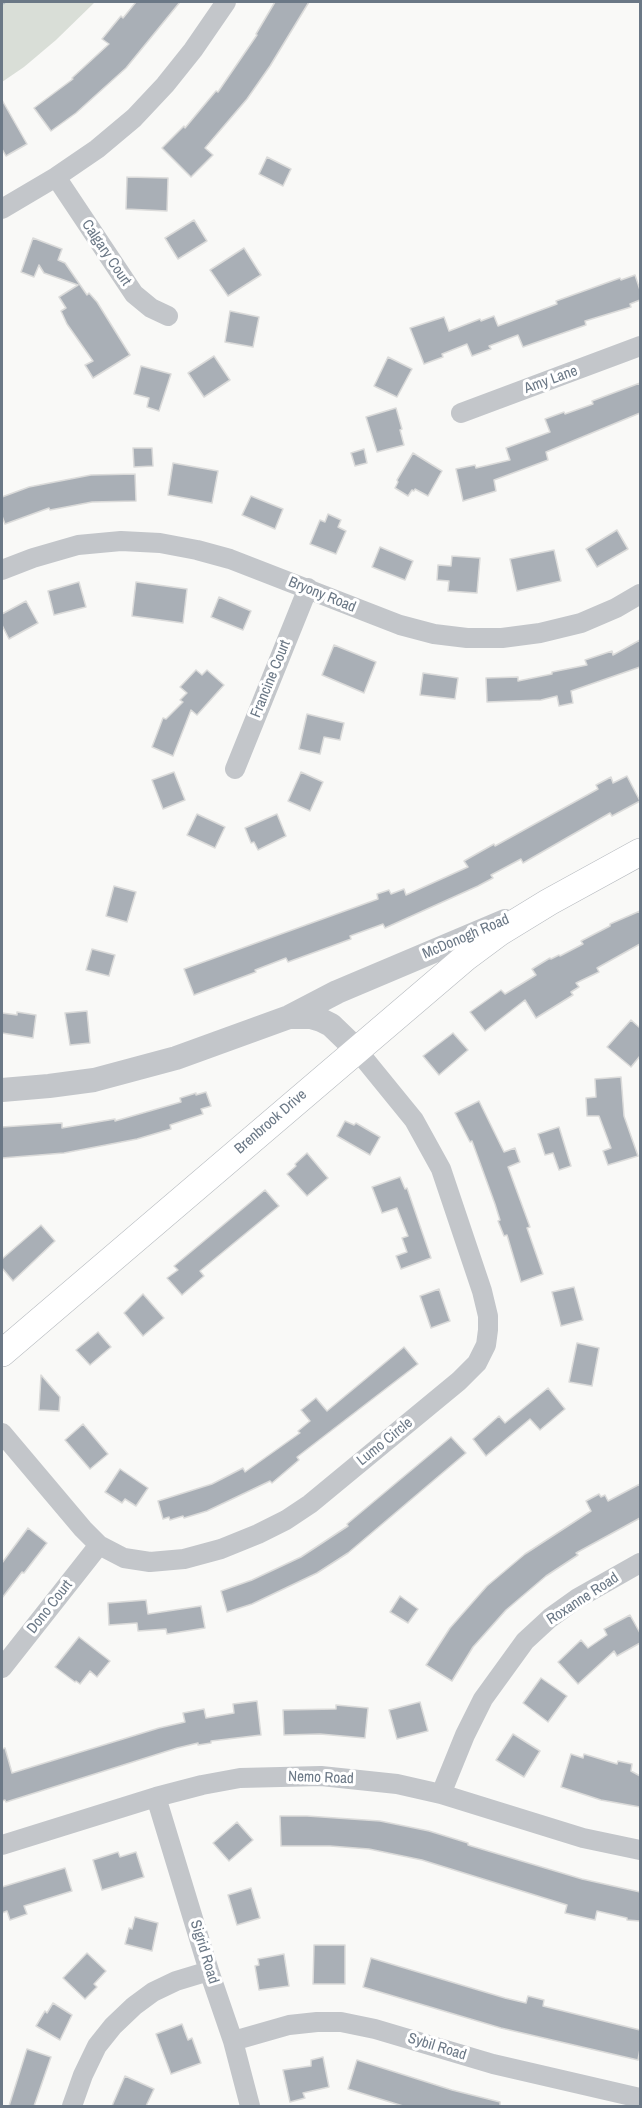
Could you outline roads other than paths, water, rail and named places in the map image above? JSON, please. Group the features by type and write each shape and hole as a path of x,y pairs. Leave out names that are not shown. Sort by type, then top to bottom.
{"main road":[{"name":"McDonogh Road","path":"549,902 640,852"},
{"name":"Brenbrook Drive","path":"2,1353 465,958 500,932 549,902"}],"street":[{"path":"2,209 97,149 134,118 193,50 225,2"},
{"name":"Calgary Court","path":"56,177 134,294 151,308 168,316"},
{"name":"Amy Lane","path":"461,413 640,346"},
{"name":"Bryony Road","path":"2,570 78,545 121,541 160,543 197,549 230,559 400,626 434,634 467,638 502,638 540,633 581,623 616,608 640,594"},
{"name":"Francine Court","path":"235,769 308,588"},
{"name":"McDonogh Road","path":"2,1090 94,1080 176,1058 289,1017 337,992 549,902"},
{"name":"McDonogh Road","path":"289,1017 311,1017 321,1020 331,1025 357,1050"},
{"name":"Lumo Circle","path":"2,1433 99,1545 124,1558 150,1562 184,1559 221,1549 277,1525 310,1504 459,1381 477,1363 486,1345 488,1316 482,1291 441,1169 414,1120 357,1050"},
{"name":"Dono Court","path":"2,1668 99,1545"},
{"name":"Roxanne Road","path":"441,1794 465,1735 483,1699 525,1641 550,1618 578,1598 640,1563"},
{"name":"Nemo Road","path":"2,1845 156,1797 240,1779 321,1776 397,1784 441,1794 583,1838 640,1850"},
{"name":"Sigrid Road","path":"156,1797 209,1971 233,2041 249,2106"},
{"path":"72,2106 97,2046 113,2026 153,1992 176,1981 209,1971"},
{"name":"Sybil Road","path":"233,2041 290,2025 341,2022 375,2028 493,2064 640,2098"}]}
